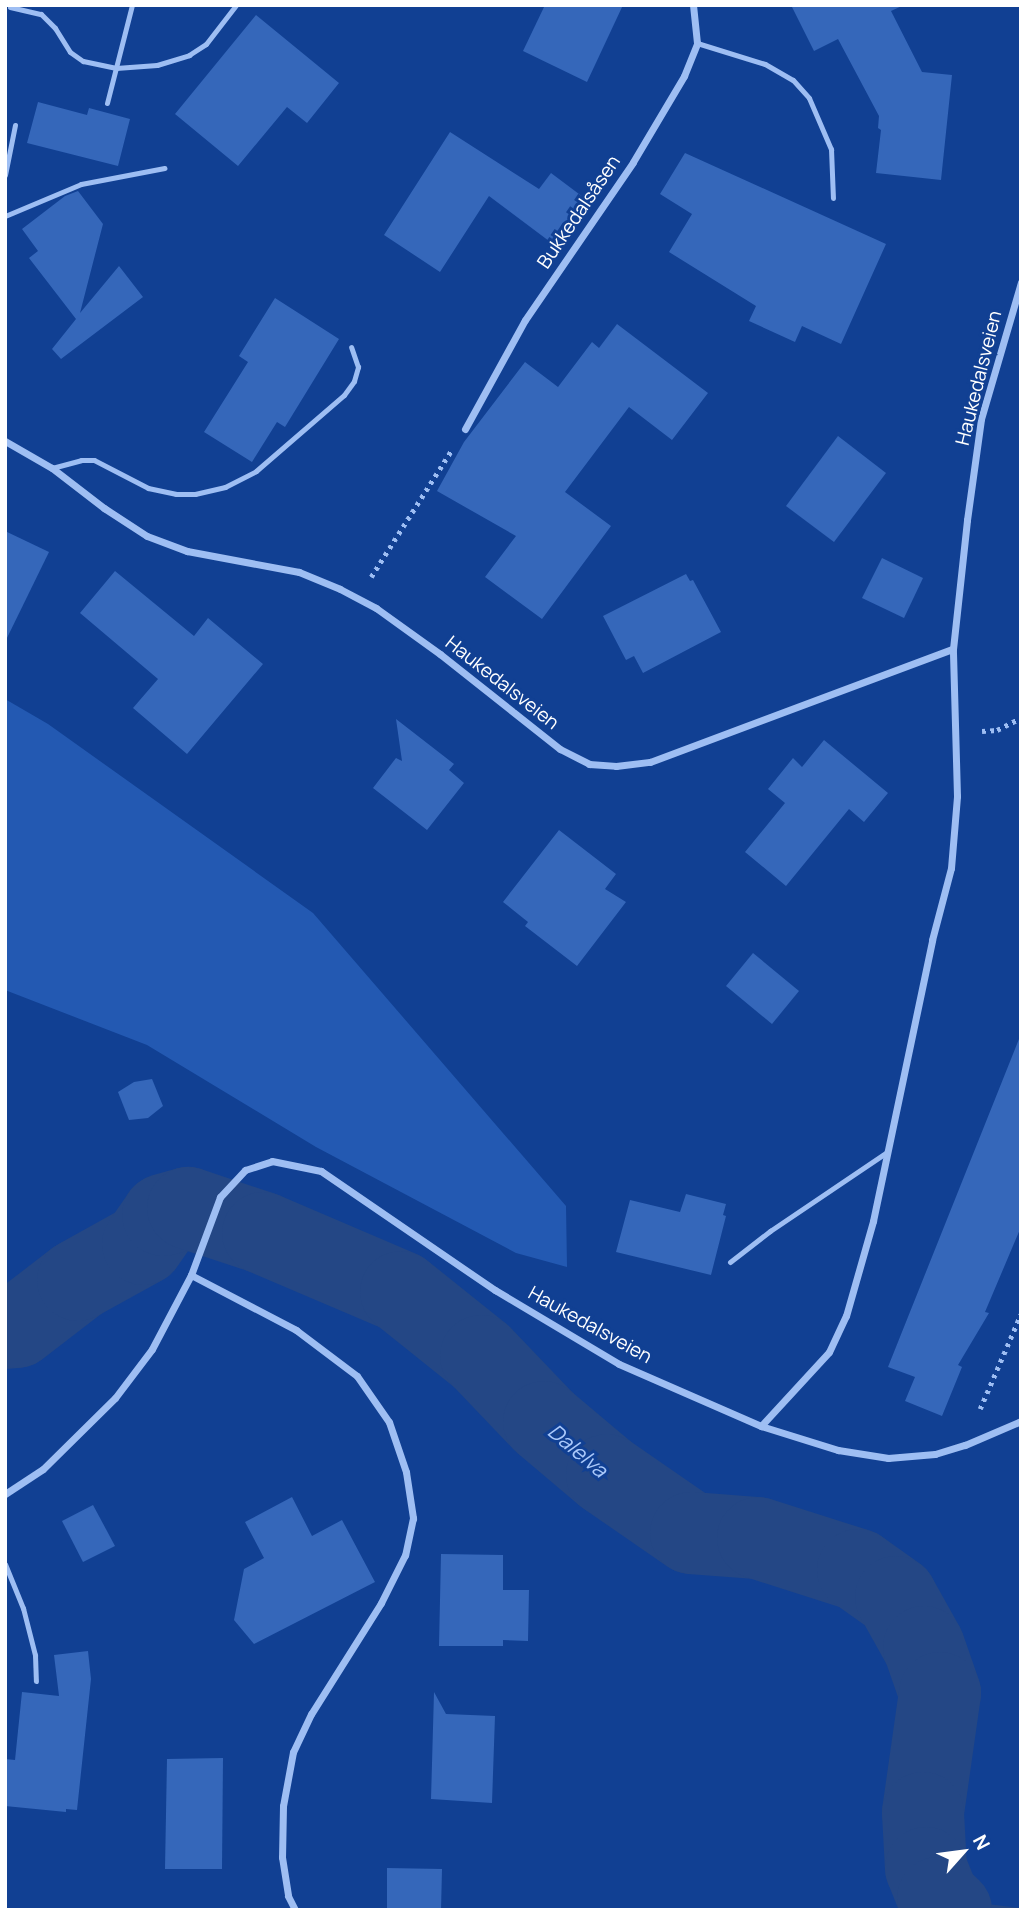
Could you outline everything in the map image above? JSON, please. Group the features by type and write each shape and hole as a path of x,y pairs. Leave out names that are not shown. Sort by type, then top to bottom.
{"street":[{"name":"Bukkedalsåsen","path":"464,429 525,320 639,151 684,76 697,43 693,5"},
{"name":"Haukedalsveien","path":"5,1494 43,1469 115,1398 152,1349 191,1275 220,1197 246,1170 272,1161 321,1171 495,1290 619,1364 761,1426 829,1352 846,1316 873,1221 932,940 951,868 957,796 953,649 981,419 1021,282"},
{"name":"Haukedalsveien","path":"5,440 52,468 104,509 147,536 187,551 299,572 358,598 440,654 560,749 589,764 616,766 650,762 953,649"},
{"path":"191,1275 296,1330 357,1376 389,1422 408,1483 413,1518 404,1555 381,1603 312,1714 293,1752 283,1806 282,1857 288,1896 295,1910"},
{"path":"761,1426 838,1450 888,1458 935,1454 965,1446 1021,1421"}],"lane":[{"path":"107,103 132,5"},
{"path":"10,7 41,14 55,28 70,52 83,61 116,68 157,65 189,55 206,44 236,5"},
{"path":"697,43 765,64 793,80 809,98 831,149 833,198"},
{"path":"5,175 15,125"},
{"path":"5,216 81,184 163,168"},
{"path":"52,468 80,460 94,460 149,488 176,494 195,494 225,487 256,471 344,395 354,381 358,367 351,347"},
{"path":"730,1262 770,1231 887,1152"},
{"path":"5,1564 23,1608 35,1655 36,1681"}],"path":[{"path":"358,598 464,429"},
{"path":"955,721 988,732 1021,718"},
{"path":"965,1446 1021,1314"}],"shaded area":[{"path":"5,699 48,724 313,913 566,1206 567,1267 516,1253 316,1147 147,1045 5,990"}],"water":[{"path":"544,1422 646,1459 691,1533 665,1518 576,1496 538,1459"},
{"path":"938,1898 1021,1908 1021,1910 944,1910"}],"building":[{"path":"545,5 623,5 587,82 523,51"},
{"path":"791,5 904,5 891,11 922,72 952,75 941,180 876,173 881,130 878,128 879,116 838,39 814,51"},
{"path":"256,15 339,83 307,123 287,107 238,166 175,114"},
{"path":"38,102 87,115 89,108 130,119 118,166 27,143"},
{"path":"450,132 539,189 551,173 587,200 553,244 489,196 440,272 384,235"},
{"path":"685,153 886,244 841,344 802,326 795,342 749,321 756,306 669,252 692,214 660,194"},
{"path":"78,191 103,224 80,313 119,266 143,297 61,359 52,349 76,319 29,258 38,251 22,229 65,196"},
{"path":"275,298 339,339 285,427 277,422 252,462 204,432 248,362 239,356"},
{"path":"617,324 708,393 672,440 629,407 565,492 611,526 542,619 485,577 516,536 437,491 464,442 525,362 558,387 592,342 599,348"},
{"path":"838,436 886,473 834,542 786,506"},
{"path":"5,531 49,552 5,642"},
{"path":"882,558 923,578 904,618 862,598"},
{"path":"115,571 194,636 208,618 263,664 187,754 133,708 158,679 80,613"},
{"path":"686,574 690,581 693,580 721,632 643,673 634,656 626,660 603,616"},
{"path":"396,719 454,764 449,770 464,783 427,830 373,788 396,758 402,761"},
{"path":"824,740 888,793 864,822 849,809 786,886 745,852 785,803 768,789 793,758 802,767"},
{"path":"559,830 616,874 605,889 626,902 577,966 525,926 528,922 503,902"},
{"path":"753,953 799,991 772,1024 726,986"},
{"path":"1019,1039 1021,1227 985,1312 989,1313 958,1365 962,1367 942,1416 905,1401 915,1377 888,1367"},
{"path":"152,1079 163,1106 148,1118 129,1120 118,1092 134,1082"},
{"path":"686,1194 726,1204 723,1215 726,1216 711,1275 616,1252 630,1200 680,1212"},
{"path":"292,1497 312,1536 342,1520 375,1582 254,1644 234,1620 244,1569 264,1558 245,1522"},
{"path":"93,1505 115,1546 83,1562 62,1521"},
{"path":"441,1554 503,1555 503,1590 529,1590 528,1641 503,1640 503,1646 439,1646"},
{"path":"88,1651 91,1679 77,1810 66,1809 66,1812 5,1806 5,1759 15,1760 22,1692 59,1696 54,1655"},
{"path":"434,1692 446,1714 495,1716 492,1803 431,1799"},
{"path":"223,1758 222,1869 165,1869 167,1759"},
{"path":"387,1868 442,1869 441,1910 387,1910"}],"waterway":[{"name":"Dalelva","path":"5,1328 17,1327 78,1280 143,1244 163,1215 188,1208 263,1233 401,1292 481,1356 544,1422 607,1475 691,1533 758,1538 858,1570 896,1597 924,1647 940,1693 923,1813 926,1868 938,1898 951,1910"}]}
